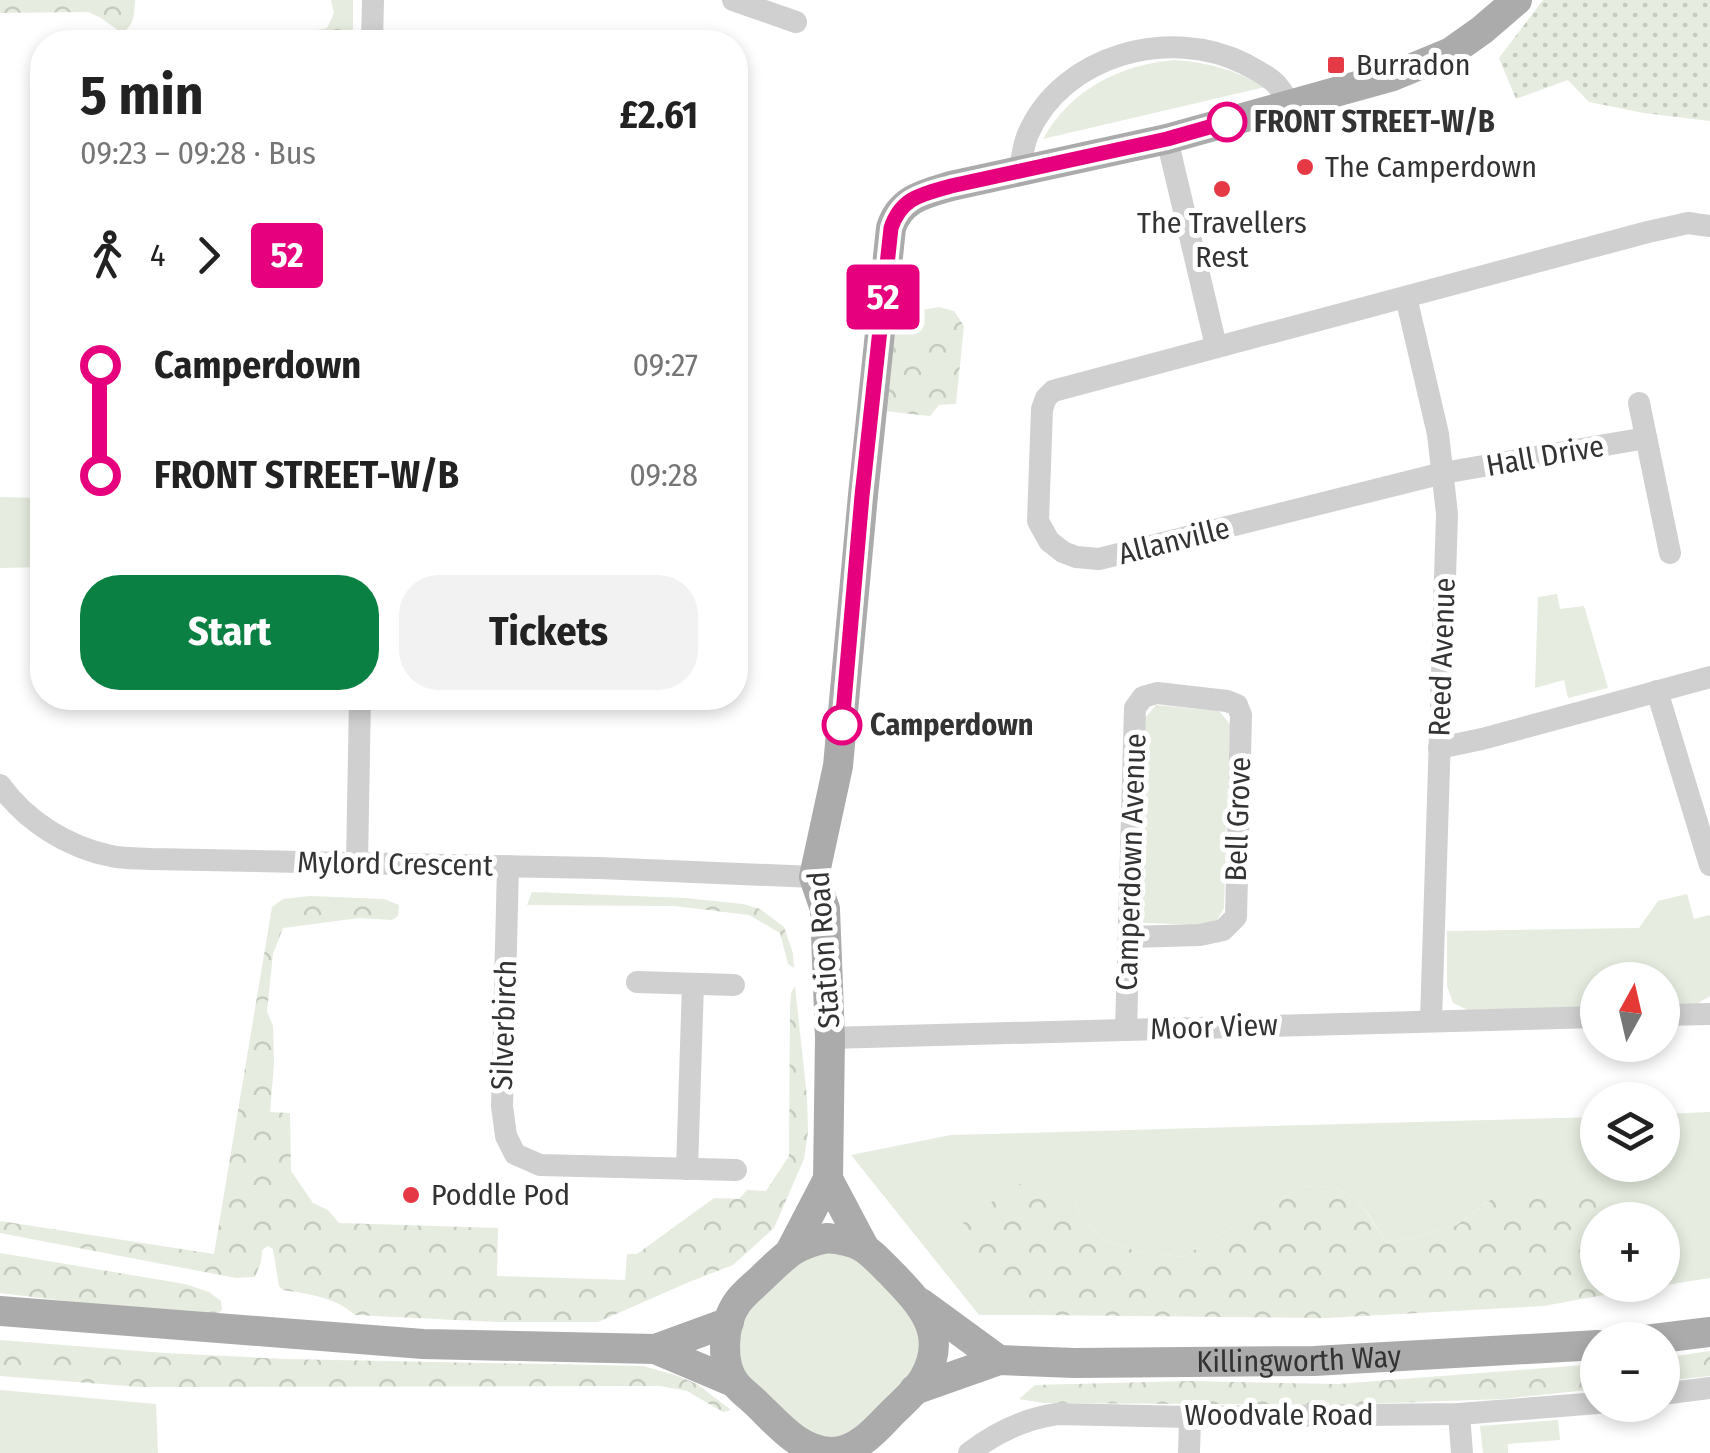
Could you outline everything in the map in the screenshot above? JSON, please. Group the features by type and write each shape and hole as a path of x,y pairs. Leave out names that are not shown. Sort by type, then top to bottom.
{"main road":[{"path":"1019,172 1167,139 1393,76 1468,42 1517,0"},
{"name":"Station Road","path":"791,1250 828,1179 830,1038 825,909 814,877 838,766 891,228 899,208 916,197 1019,172"},
{"name":"Station Road","path":"828,1179 864,1246"},
{"path":"920,1302 931,1323 931,1361 923,1380 863,1445 833,1452 797,1446 734,1382 726,1362 729,1322 736,1304 791,1250 827,1238 864,1246 920,1302 999,1360"},
{"path":"0,1311 423,1344 655,1350 734,1382"},
{"path":"655,1350 729,1322"},
{"path":"1680,1336 1710,1332"},
{"name":"Killingworth Way","path":"914,1390 999,1360 1314,1361 1580,1346"}],"street":[{"path":"372,0 372,30"},
{"path":"733,0 796,22"},
{"path":"1019,172 1026,136 1048,104 1093,67 1129,52 1173,46 1217,52 1276,83 1291,104"},
{"path":"1167,139 1216,346"},
{"name":"Allanville","path":"1443,473 1100,559 1076,557 1053,546 1038,522 1042,409 1053,391 1648,232 1688,223 1710,226"},
{"name":"Reed Avenue","path":"1406,297 1438,434 1447,514 1432,1021"},
{"name":"Hall Drive","path":"1639,403 1670,554"},
{"name":"Hall Drive","path":"1443,473 1646,438"},
{"path":"1440,748 1710,677"},
{"path":"1657,691 1710,865"},
{"name":"Bell Grove","path":"1129,937 1200,935 1223,930 1236,917 1241,716 1237,706 1227,701 1156,694 1143,697"},
{"name":"Camperdown Avenue","path":"1126,1030 1135,708 1143,697"},
{"path":"357,863 360,710"},
{"name":"Mylord Crescent","path":"0,785 22,812 37,823 77,845 112,857 814,877"},
{"name":"Silverbirch","path":"508,866 502,1106 506,1136 515,1154 540,1166 687,1169"},
{"path":"637,982 734,985"},
{"path":"693,984 687,1169 736,1170"},
{"path":"1680,1015 1710,1014"},
{"name":"Moor View","path":"830,1038 1580,1017"},
{"path":"1680,1392 1710,1388"},
{"name":"Woodvale Road","path":"970,1453 1002,1432 1036,1417 1057,1414 1459,1414 1580,1404"},
{"path":"1459,1414 1462,1453"},
{"path":"1189,1453 1190,1416"}],"green space":[{"path":"0,0 135,0 132,23 126,30 118,30 88,12 0,13"},
{"path":"331,0 353,0 353,30 317,30 327,28 334,13"},
{"path":"1543,0 1710,0 1710,121 1589,102 1568,80 1516,99 1499,58"},
{"path":"1174,60 1221,68 1265,87 1043,139 1067,107 1098,83 1134,68"},
{"path":"939,307 954,311 964,326 956,404 939,405 930,416 885,411 896,328 918,311"},
{"path":"0,497 30,498 30,567 0,568"},
{"path":"1557,594 1560,609 1584,606 1608,688 1568,698 1564,680 1535,688 1538,597"},
{"path":"1156,705 1219,711 1230,724 1224,908 1217,920 1205,925 1144,923 1136,911 1145,718"},
{"path":"532,892 743,904 760,909 784,927 794,968 788,964 780,933 749,915 674,906 527,905"},
{"path":"1687,894 1694,919 1710,917 1710,996 1695,1005 1680,1005 1680,962 1580,962 1580,1007 1468,1010 1453,1003 1447,986 1447,931 1639,928 1658,901"},
{"path":"283,899 384,899 399,905 398,916 392,920 359,918 283,928 273,954 267,1011 273,1026 270,1112 290,1113 291,1171 313,1203 328,1210 339,1223 498,1228 497,1276 625,1280 627,1254 637,1254 714,1198 739,1199 747,1190 766,1191 789,1156 790,1007 795,986 808,1132 804,1159 774,1228 733,1265 598,1322 355,1315 330,1300 283,1290 273,1249 268,1246 262,1250 255,1277 236,1278 0,1233 0,1221 214,1254 272,907"},
{"path":"1710,1112 1710,1278 1680,1283 1680,1202 1601,1202 1501,1192 1457,1225 1386,1242 1362,1206 1344,1191 1301,1187 1182,1257 1140,1252 1105,1241 1080,1214 1074,1196 976,1262 1019,1285 1040,1315 979,1315 851,1155 951,1135 1580,1117 1580,1182 1680,1182 1680,1113"},
{"path":"1043,1179 1074,1196 1080,1214 1105,1241 1140,1252 1182,1257 1301,1187 1333,1188 1354,1198 1386,1242 1457,1225 1501,1192 1569,1194 1602,1202 1580,1202 1580,1299 1544,1306 1327,1318 1040,1315 1019,1285 976,1262 957,1228 1013,1186"},
{"path":"830,1251 857,1257 911,1310 922,1350 912,1376 860,1427 834,1438 820,1439 794,1428 740,1367 737,1339 747,1313 799,1262"},
{"path":"0,1253 185,1284 209,1292 221,1301 222,1310 215,1316 172,1314 0,1293"},
{"path":"0,1340 284,1359 643,1366 697,1384 731,1410 723,1412 687,1391 660,1386 140,1387 0,1376"},
{"path":"1710,1351 1710,1376 1680,1379 1680,1355"},
{"path":"1580,1365 1580,1391 1503,1399 1332,1405 1043,1403 1019,1399 1035,1385 1188,1381 1338,1384"},
{"path":"0,1390 156,1404 158,1453 0,1453"},
{"path":"1558,1420 1560,1440 1508,1444 1508,1453 1483,1453 1480,1426"}],"bus line":[{"name":"52","path":"842,725 876,359 891,228 899,208 916,197 951,186 1167,139 1227,122"}],"place":[{"name":"Burradon","path":"1336,65"},
{"name":"FRONT STREET-W/B","path":"1227,122"},
{"name":"The Camperdown","path":"1305,167"},
{"name":"The Travellers Rest","path":"1222,189"},
{"name":"Camperdown","path":"842,725"},
{"name":"Poddle Pod","path":"411,1195"}]}
